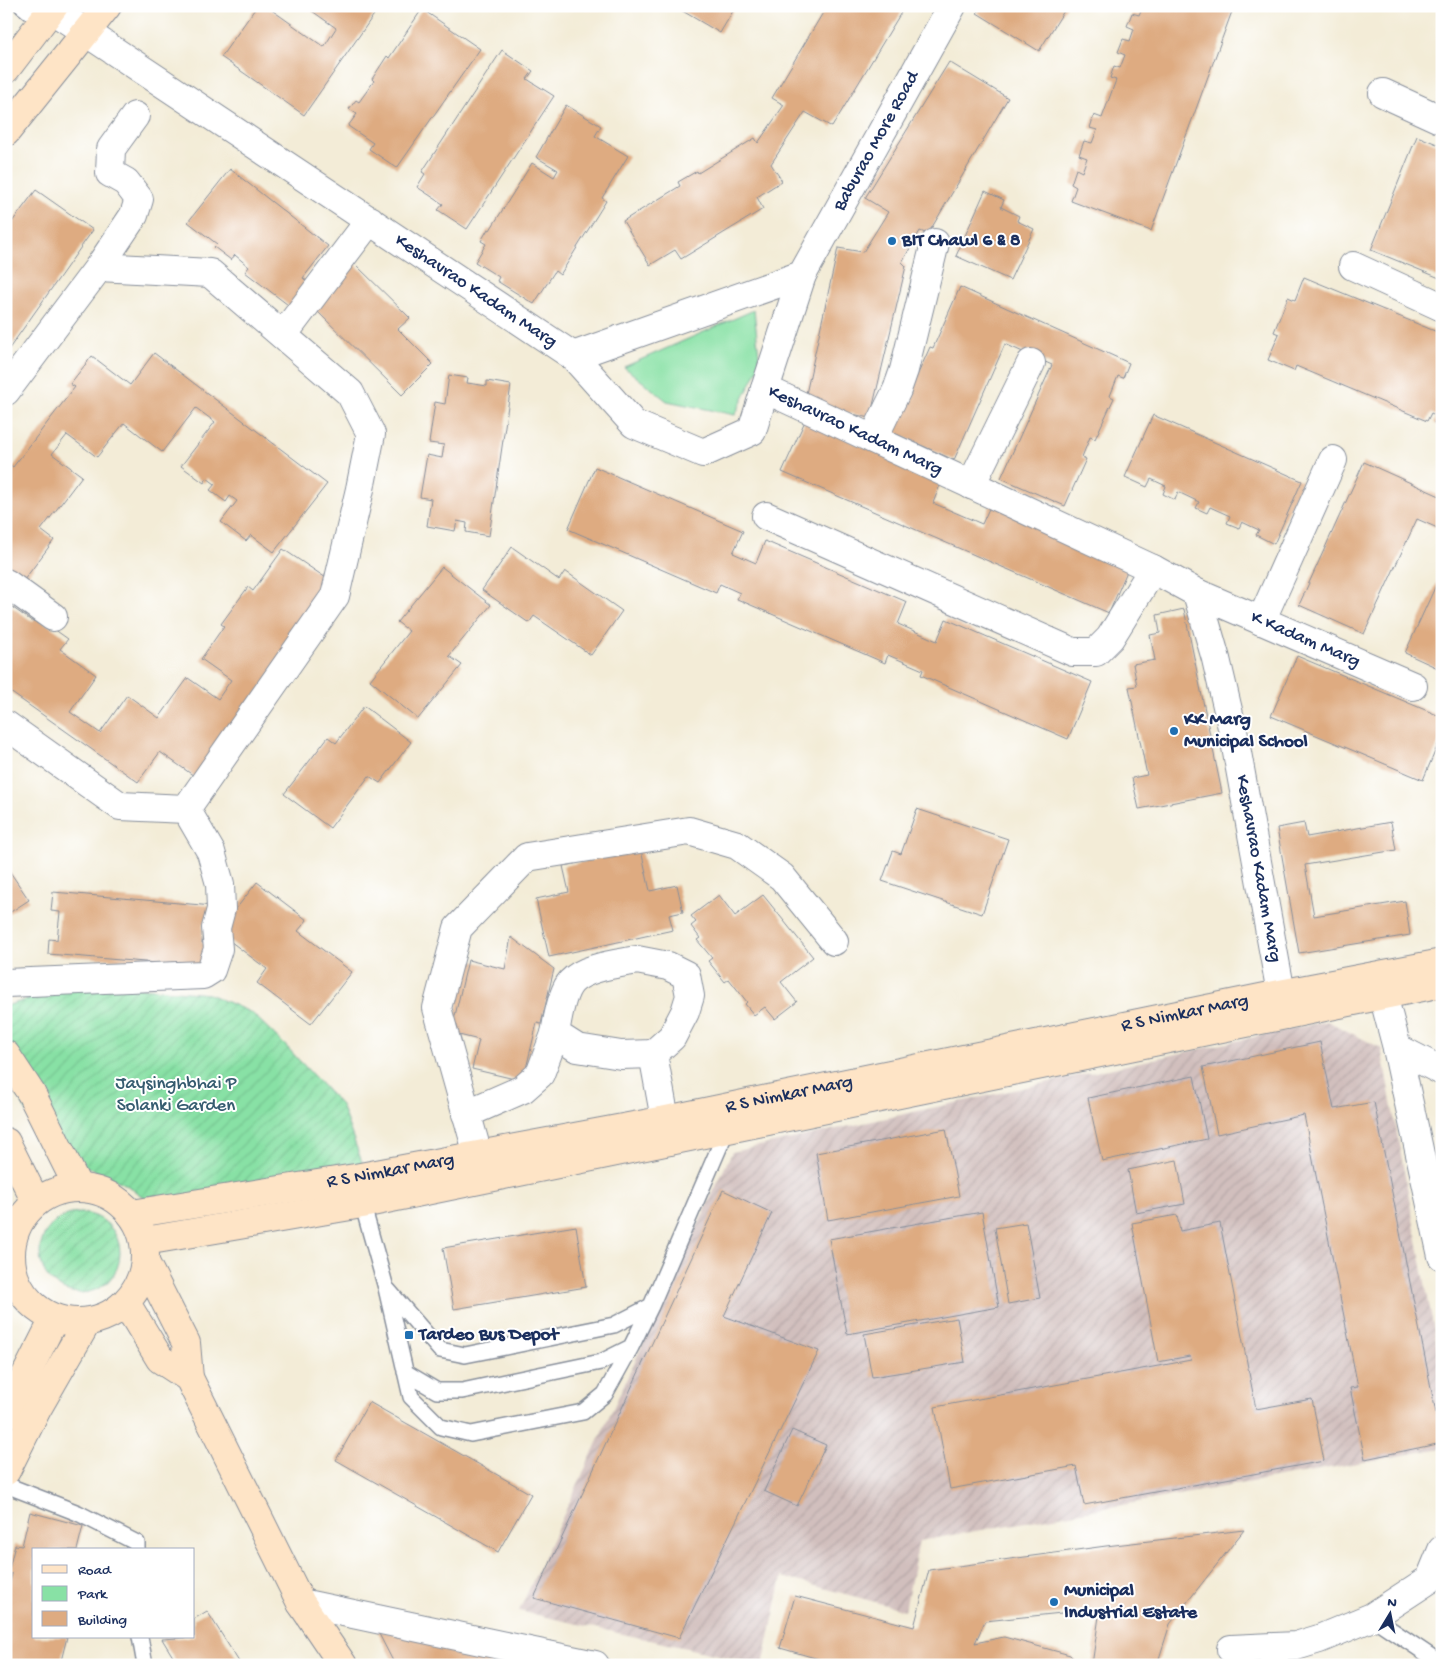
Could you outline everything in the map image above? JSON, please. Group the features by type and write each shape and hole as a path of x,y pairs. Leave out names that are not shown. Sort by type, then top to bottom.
{"main road":[{"path":"6,132 108,6"},
{"path":"6,69 42,11"},
{"name":"R S Nimkar Marg","path":"1379,986 1442,963"},
{"name":"R S Nimkar Marg","path":"145,1253 358,1191 733,1118 1282,1004 1379,986 1442,983"},
{"path":"10,1070 31,1093 78,1187"},
{"path":"6,1142 36,1202"},
{"path":"145,1253 139,1285 126,1303 111,1314 73,1324 54,1319 38,1310 24,1296 15,1281 8,1263 12,1240 20,1219 36,1202 56,1192 78,1187 101,1192 121,1203 132,1214 140,1226 145,1253 186,1344 189,1378 301,1603 343,1665"},
{"name":"R S Nimkar Marg","path":"132,1214 358,1191"},
{"path":"126,1303 160,1359 189,1378"},
{"path":"6,1414 54,1319"},
{"path":"6,1471 37,1409 86,1322"}],"street":[{"name":"Baburao More Road","path":"765,389 802,275 952,6"},
{"name":"Keshavrao Kadam Marg","path":"42,11 88,32 573,356 634,424 703,453 752,430 765,389 1153,569 1196,593 1216,659 1234,736 1282,1004"},
{"path":"1383,93 1442,120"},
{"path":"10,377 99,267 134,215 140,199 126,182 110,172 111,149 135,116"},
{"path":"282,335 370,220"},
{"path":"873,439 897,390 904,370 936,244"},
{"path":"1353,266 1442,307"},
{"path":"99,267 210,273 350,393 371,434 335,596 186,809"},
{"path":"573,356 802,275"},
{"path":"971,485 1031,363"},
{"path":"1261,621 1334,460"},
{"path":"766,516 1073,652 1096,652 1110,638 1153,569"},
{"path":"6,583 53,617"},
{"name":"K Kadam Marg","path":"1196,593 1413,686"},
{"path":"6,725 120,806 186,809"},
{"path":"6,983 203,975 211,970 218,949 216,928 221,909 220,884 211,852 186,809"},
{"path":"481,1167 438,1008 458,928 527,857 689,831 737,845 782,878 834,942"},
{"path":"466,1114 523,1089 540,1074 554,1034 560,1007 570,982 590,970 637,960 668,966 686,975 690,996 686,1012 672,1037 653,1054 622,1055 578,1048 554,1034"},
{"path":"1379,986 1397,1048 1442,1256"},
{"path":"1397,1048 1442,1071"},
{"path":"653,1054 668,1131"},
{"path":"1231,1649 1296,1646 1319,1639 1372,1617 1430,1579 1442,1550"},
{"path":"301,1603 595,1665"}],"lane":[{"path":"358,1191 386,1288 411,1397 441,1427 471,1434 583,1412 605,1394 651,1306 733,1118"},
{"path":"386,1288 440,1350 465,1355 614,1325 651,1306"},
{"path":"405,1372 437,1391 462,1391 601,1362 631,1347"},
{"path":"6,1486 78,1513 137,1543 138,1548"},
{"path":"1372,1617 1433,1658 1442,1661"},
{"path":"140,1638 145,1665"}],"shaded area":[{"path":"1327,1021 1381,1048 1442,1373 1442,1448 919,1541 905,1610 782,1577 763,1665 519,1611 732,1152"}],"green space":[{"path":"754,310 760,365 735,415 667,401 624,367"},
{"name":"Jaysinghbhai P Solanki Garden","path":"132,987 209,994 252,1013 341,1105 363,1165 153,1204 125,1184 46,1149 6,1072 6,1007 64,989"},
{"path":"72,1213 88,1213 109,1224 120,1245 120,1261 109,1282 88,1293 72,1293 58,1287 46,1275 40,1261 40,1245 46,1231 58,1219"}],"building":[{"path":"257,6 266,6 324,47 336,28 305,6 380,6 304,115 221,57"},
{"path":"674,6 736,6 720,33"},
{"path":"827,6 905,6 832,127 805,112 771,164 782,181 757,197 763,209 681,259 675,250 650,265 623,221 680,186 678,182 697,171 698,173 755,138 758,143 784,105 772,98"},
{"path":"982,6 1067,6 1039,51 977,13"},
{"path":"1143,6 1234,6 1151,231 1071,201 1076,187 1071,184 1076,169 1082,172 1087,158 1079,155 1084,141 1092,143 1097,130 1090,128 1094,115 1102,118 1116,80 1110,78 1114,66 1120,68 1125,55 1118,52 1123,39 1130,41 1134,29 1127,26 1132,13 1139,15"},
{"path":"422,9 480,49 397,168 369,149 373,143 348,126 357,114 349,109 356,100 359,102 374,81 372,79 387,56 389,58"},
{"path":"502,50 533,71 527,79 554,96 467,229 438,210 443,204 417,187 425,174 422,172"},
{"name":"BIT Chawl 6 & 8","path":"949,62 1008,98 928,234 920,231 902,262 906,266 870,418 804,403 838,248 863,252 888,212 865,198"},
{"path":"566,105 601,126 595,136 628,156 602,198 606,201 560,275 555,271 534,304 497,281 499,277 475,262 486,244 481,241 488,229 490,230 532,163 554,177 558,170 536,157"},
{"path":"1417,136 1442,146 1442,279 1371,250"},
{"path":"230,169 328,246 303,278 310,284 292,308 245,272 249,267 235,255 231,260 214,247 217,244 188,222"},
{"path":"36,190 93,230 6,353 6,230"},
{"path":"985,191 1004,200 1001,207 1019,216 1017,221 1034,229 1010,280 956,256"},
{"path":"353,262 410,318 398,329 433,364 402,395 311,305"},
{"path":"1304,277 1442,334 1442,427 1434,423 1437,416 1431,413 1427,421 1296,366 1294,371 1268,360 1279,334 1274,332 1288,297 1295,300"},
{"path":"960,287 1129,363 1123,378 1118,376 1110,396 1114,398 1095,439 1090,437 1082,457 1086,459 1065,506 1001,478 1052,365 1005,344 954,460 892,432 930,347 933,348"},
{"path":"154,353 327,484 274,552 251,535 246,541 221,522 237,501 230,496 226,502 210,490 215,484 207,478 204,483 181,466 215,422 196,408 162,452 124,423 97,457 67,435 52,454 82,476 41,530 54,540 21,584 6,573 6,462 13,467 75,387 70,384 92,356 130,385"},
{"path":"449,375 468,378 467,383 487,386 487,381 511,385 489,536 466,532 467,523 457,521 455,531 427,526 431,499 420,497 427,455 442,458 444,445 429,443 435,402 445,404"},
{"path":"1153,415 1302,481 1274,544 1256,535 1259,530 1242,522 1239,528 1227,523 1230,516 1210,507 1207,513 1196,508 1199,502 1178,492 1175,500 1163,494 1166,486 1151,479 1147,487 1125,477"},
{"path":"805,421 942,480 933,503 982,524 992,502 1131,562 1109,613 782,472"},
{"path":"1364,462 1442,497 1442,530 1417,519 1364,634 1299,605"},
{"path":"595,467 743,531 733,553 756,563 765,541 907,602 898,624 937,641 946,619 1092,682 1068,739 921,675 923,670 888,655 885,663 737,599 740,593 720,584 716,593 568,529"},
{"path":"512,547 559,580 565,571 622,611 591,655 534,616 529,623 482,590"},
{"path":"283,549 335,584 197,778 160,752 138,782 6,689 6,603 33,622 37,617 68,639 60,649 96,675 70,712 100,733 127,695 159,718 188,678 218,699 231,680 201,659 224,626 221,624 248,587 253,591"},
{"path":"442,567 491,605 449,656 462,665 418,719 370,680 409,631 397,622"},
{"path":"1442,572 1442,670 1405,653"},
{"name":"KK Marg Municipal School","path":"1184,609 1222,793 1139,809 1132,778 1147,775 1129,687 1137,686 1133,664 1155,660 1150,635 1160,633 1157,615"},
{"path":"1297,656 1442,717 1442,735 1423,780 1271,716"},
{"path":"364,706 411,742 380,783 369,776 330,828 284,794 328,737 336,743"},
{"path":"917,809 1008,839 982,914 882,881 893,851 901,854"},
{"path":"1391,822 1396,850 1305,865 1314,916 1405,901 1410,935 1299,953 1277,828 1304,823 1307,837"},
{"path":"641,850 650,891 677,885 683,912 669,915 673,930 549,957 536,899 569,892 563,866"},
{"path":"6,866 29,900 6,915"},
{"path":"257,882 307,920 298,931 352,972 311,1024 257,983 267,969 218,932"},
{"path":"53,892 213,906 203,924 202,943 207,943 205,967 48,954 49,939 57,940 60,912 51,911"},
{"path":"719,895 735,916 763,895 813,957 781,982 797,1002 775,1019 765,1007 754,1015 745,1004 747,1002 729,979 725,982 708,961 712,958 697,940 700,938 691,926 696,922 691,916"},
{"path":"511,937 554,969 541,1024 537,1023 523,1081 472,1069 479,1040 451,1033 468,960 505,969"},
{"path":"1320,1042 1334,1109 1374,1102 1442,1443 1365,1459 1350,1388 1358,1387 1304,1115 1217,1134 1203,1067"},
{"path":"1194,1076 1207,1139 1102,1161 1088,1098"},
{"path":"946,1129 959,1196 828,1220 816,1153"},
{"path":"1177,1160 1185,1204 1136,1213 1128,1170"},
{"path":"723,1190 772,1213 724,1316 819,1351 679,1638 534,1598"},
{"path":"982,1212 999,1307 847,1334 829,1239"},
{"path":"1177,1215 1180,1231 1220,1223 1256,1409 1312,1399 1324,1461 1084,1505 1076,1466 950,1489 935,1407 1191,1360 1190,1356 1158,1362 1132,1223"},
{"path":"1026,1223 1040,1298 1008,1304 995,1228"},
{"path":"576,1226 586,1287 454,1309 443,1248"},
{"path":"957,1318 965,1362 872,1377 864,1334"},
{"path":"369,1402 531,1494 498,1552 336,1460"},
{"path":"792,1430 826,1445 797,1506 764,1491"},
{"path":"30,1512 83,1526 78,1548 32,1548 32,1638 67,1638 60,1665 6,1665 6,1596 12,1574 8,1573 15,1545 22,1546"},
{"name":"Municipal Industrial Estate","path":"1244,1530 1170,1624 1157,1665 1092,1665 1100,1609 985,1621 975,1643 1004,1637 1070,1655 1079,1665 840,1665 780,1648 795,1596 914,1627 929,1570 1106,1546"},
{"path":"207,1611 241,1665 178,1665 162,1639 195,1638 195,1618"},
{"path":"377,1630 495,1655 492,1665 395,1665"}],"place":[{"name":"BIT Chawl 6 & 8","path":"892,241"},
{"name":"KK Marg Municipal School","path":"1174,731"},
{"name":"Tardeo Bus Depot","path":"409,1335"},
{"name":"Municipal Industrial Estate","path":"1054,1602"}]}
